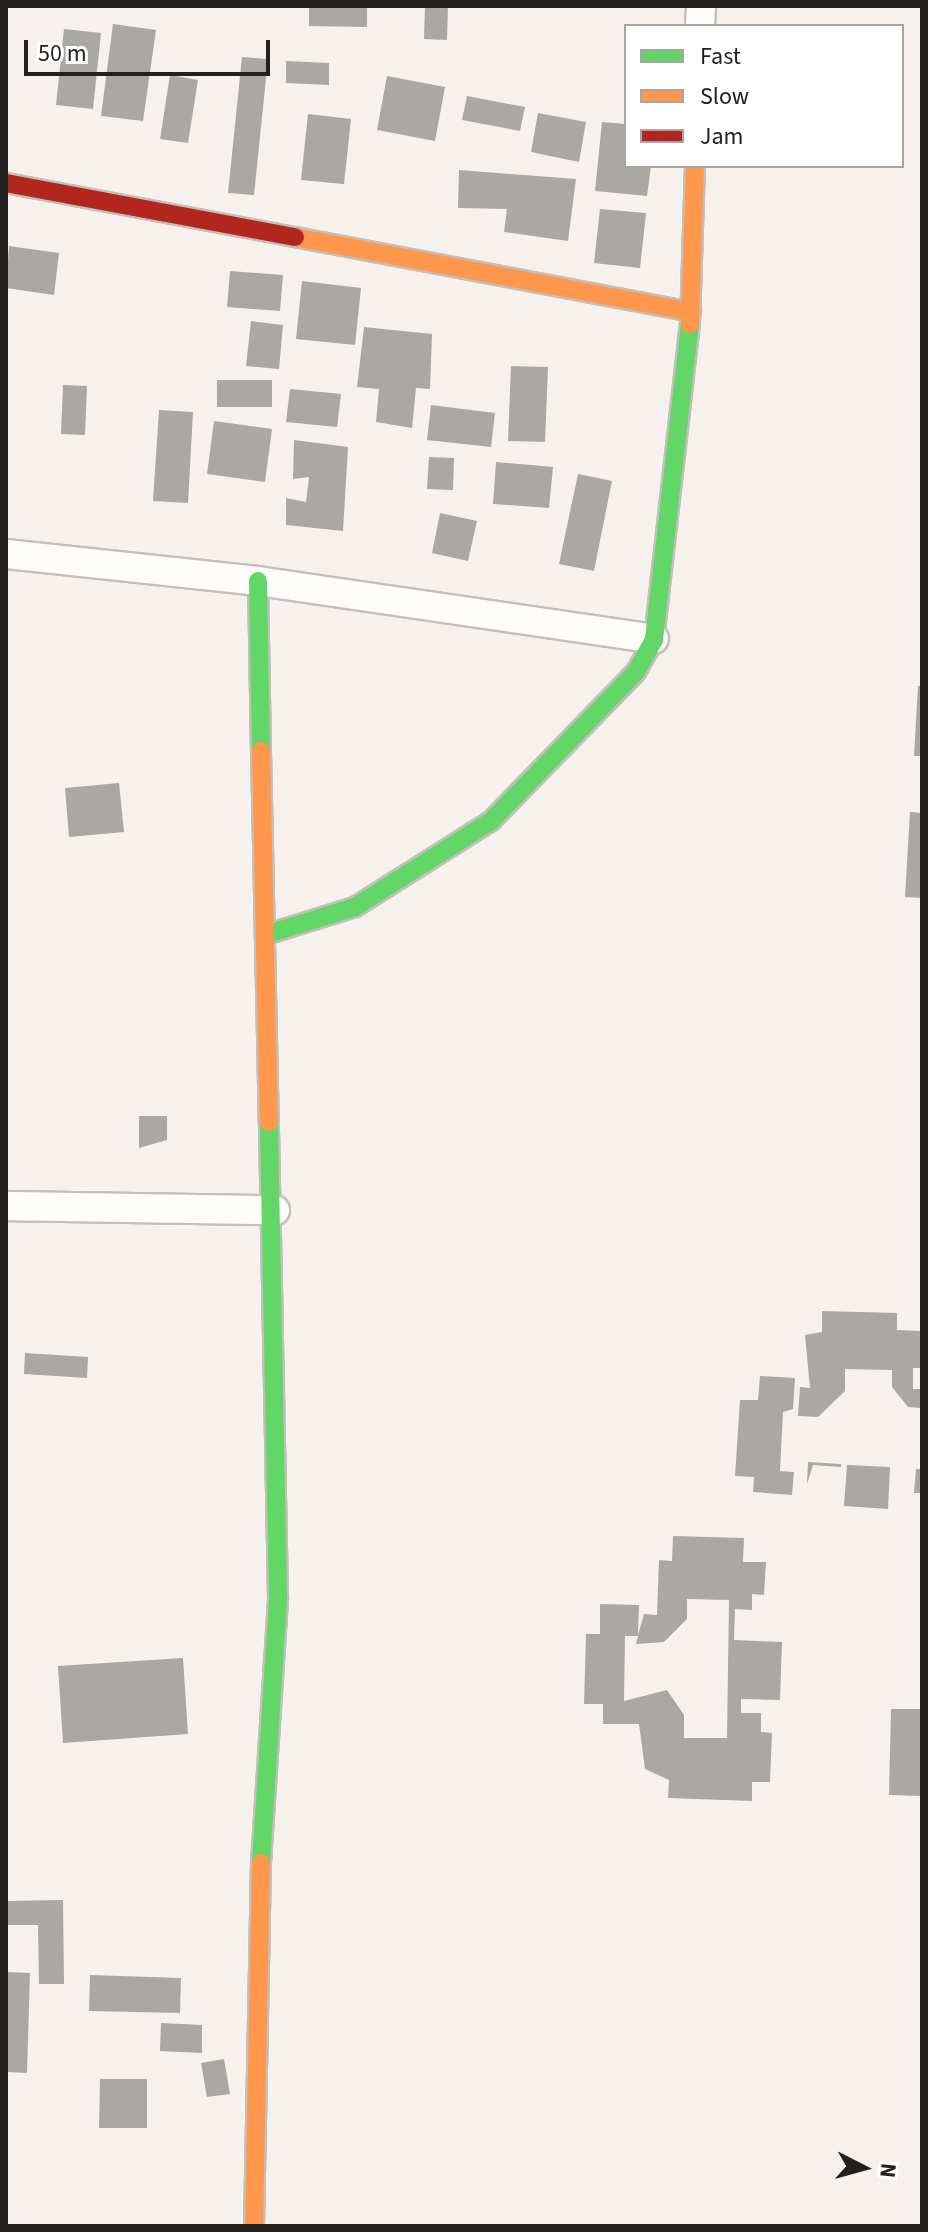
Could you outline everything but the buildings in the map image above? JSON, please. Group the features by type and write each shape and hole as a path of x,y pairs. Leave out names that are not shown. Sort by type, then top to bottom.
{"street":[{"path":"265,935 355,907 491,821 636,672 654,639 691,312 695,168"},
{"path":"6,183 691,312"},
{"path":"6,554 258,581 654,639"},
{"path":"254,2226 254,1964 278,1598 275,1210 265,935 258,581"},
{"path":"6,1206 275,1210"}],"traffic: fast":[{"path":"265,935 355,907 491,821 636,672 654,639 690,324"},
{"path":"258,581 261,751"},
{"path":"261,1863 278,1598 269,1122"}],"traffic: slow":[{"path":"690,324 695,168"},
{"path":"295,237 691,312"},
{"path":"261,751 269,1122"},
{"path":"254,2226 261,1863"}],"traffic: jam":[{"path":"6,183 295,237"}]}
